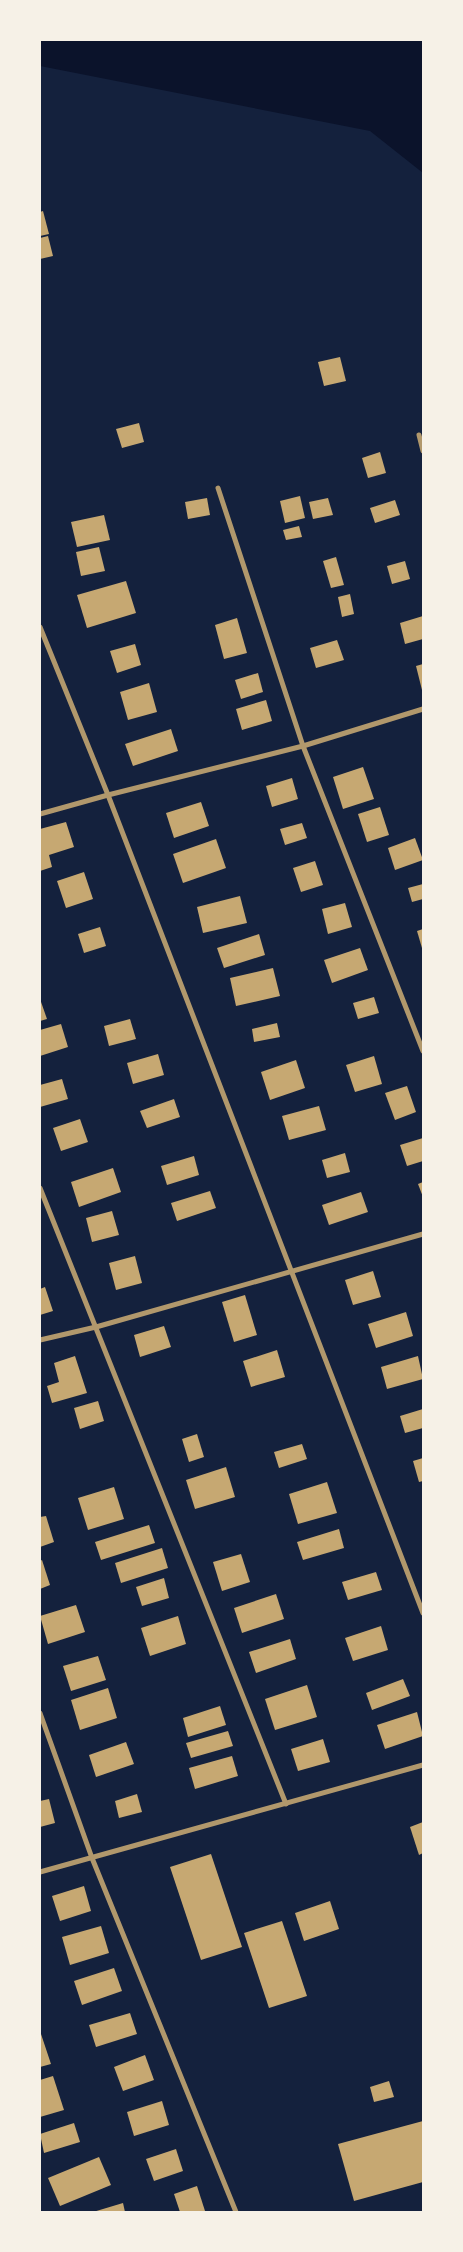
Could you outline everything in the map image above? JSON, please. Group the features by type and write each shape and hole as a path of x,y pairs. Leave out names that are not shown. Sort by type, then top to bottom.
{"street":[{"path":"419,435 423,451"},
{"path":"218,488 303,746 423,1051"},
{"path":"40,627 108,795 423,1613"},
{"path":"40,814 303,746 423,709"},
{"path":"40,1188 286,1804"},
{"path":"40,1340 96,1327 423,1234"},
{"path":"40,1713 92,1858 236,2212"},
{"path":"40,1872 423,1765"}],"water":[{"path":"40,40 423,40 423,173 370,131 40,66"}],"building":[{"path":"43,211 49,234 40,236 40,212"},
{"path":"48,236 53,256 40,259 40,238"},
{"path":"340,357 346,381 324,386 318,362"},
{"path":"139,423 144,442 122,448 116,429"},
{"path":"380,452 386,473 368,478 362,458"},
{"path":"300,496 305,518 285,523 280,501"},
{"path":"207,498 210,515 188,519 185,502"},
{"path":"328,498 333,515 313,519 309,502"},
{"path":"395,500 400,515 375,523 370,508"},
{"path":"104,515 110,540 77,547 71,522"},
{"path":"299,526 302,537 286,540 283,530"},
{"path":"99,547 105,571 81,576 76,552"},
{"path":"336,557 344,585 331,588 323,561"},
{"path":"405,561 410,579 392,584 387,566"},
{"path":"126,581 136,613 87,628 77,595"},
{"path":"350,594 354,614 342,617 338,597"},
{"path":"423,616 423,639 405,644 400,623"},
{"path":"237,618 247,653 224,659 215,625"},
{"path":"337,640 344,660 316,668 310,648"},
{"path":"135,644 141,665 117,673 110,651"},
{"path":"423,664 423,690 422,690 416,666"},
{"path":"258,673 263,692 241,699 235,680"},
{"path":"149,683 157,712 128,720 120,692"},
{"path":"266,700 272,721 242,730 236,709"},
{"path":"171,729 178,751 133,766 125,744"},
{"path":"363,767 374,799 343,809 333,777"},
{"path":"292,778 298,799 272,807 266,786"},
{"path":"201,802 209,826 174,838 166,813"},
{"path":"380,807 389,835 367,842 358,814"},
{"path":"66,822 74,847 49,855 52,867 40,871 40,829"},
{"path":"302,823 307,838 285,845 280,829"},
{"path":"415,838 423,860 395,870 388,848"},
{"path":"216,839 226,868 183,883 173,854"},
{"path":"315,861 323,885 301,892 293,868"},
{"path":"84,872 93,899 66,908 57,881"},
{"path":"423,884 423,899 412,902 408,888"},
{"path":"240,896 247,923 203,933 197,907"},
{"path":"345,903 352,927 328,934 322,909"},
{"path":"100,927 106,946 84,953 78,934"},
{"path":"423,929 423,948 422,948 417,931"},
{"path":"259,934 265,955 224,968 217,948"},
{"path":"360,948 368,970 332,983 324,960"},
{"path":"273,968 280,996 236,1006 230,978"},
{"path":"374,997 379,1013 358,1019 353,1003"},
{"path":"40,999 47,1019 40,1021"},
{"path":"130,1019 136,1039 109,1046 104,1026"},
{"path":"277,1023 280,1037 254,1042 252,1029"},
{"path":"61,1024 68,1047 40,1056 40,1030"},
{"path":"158,1054 164,1075 133,1084 127,1063"},
{"path":"374,1056 382,1084 355,1092 346,1065"},
{"path":"296,1060 305,1088 270,1100 261,1072"},
{"path":"62,1079 68,1099 40,1107 40,1085"},
{"path":"407,1086 416,1112 395,1120 385,1093"},
{"path":"174,1099 180,1117 147,1128 140,1111"},
{"path":"319,1106 326,1130 289,1140 282,1116"},
{"path":"80,1119 88,1142 61,1151 53,1128"},
{"path":"423,1138 423,1161 407,1166 400,1145"},
{"path":"345,1153 350,1172 327,1178 322,1160"},
{"path":"194,1156 199,1175 167,1185 161,1166"},
{"path":"113,1168 121,1192 79,1207 71,1182"},
{"path":"423,1182 423,1197 418,1184"},
{"path":"210,1191 216,1208 177,1221 171,1203"},
{"path":"361,1192 368,1212 329,1225 322,1205"},
{"path":"112,1211 119,1235 92,1242 86,1218"},
{"path":"135,1256 142,1283 116,1290 109,1263"},
{"path":"373,1271 381,1297 353,1305 345,1280"},
{"path":"45,1287 53,1311 40,1315 40,1289"},
{"path":"245,1295 257,1335 234,1342 222,1302"},
{"path":"406,1312 413,1336 376,1348 368,1324"},
{"path":"164,1326 171,1347 140,1357 134,1335"},
{"path":"277,1350 285,1377 251,1387 243,1361"},
{"path":"75,1356 87,1393 52,1403 47,1386 59,1382 54,1363"},
{"path":"418,1356 423,1379 387,1389 381,1367"},
{"path":"98,1401 104,1421 80,1429 74,1408"},
{"path":"423,1409 423,1428 405,1433 400,1416"},
{"path":"197,1434 204,1457 189,1462 182,1439"},
{"path":"302,1444 307,1459 279,1468 274,1452"},
{"path":"423,1458 423,1481 419,1482 413,1461"},
{"path":"226,1467 235,1497 195,1509 186,1480"},
{"path":"327,1482 337,1513 298,1524 289,1494"},
{"path":"114,1487 124,1519 88,1530 78,1498"},
{"path":"46,1516 54,1542 40,1547 40,1517"},
{"path":"149,1525 155,1543 101,1560 95,1542"},
{"path":"339,1529 344,1548 303,1560 297,1542"},
{"path":"162,1548 168,1568 121,1583 115,1563"},
{"path":"241,1554 250,1582 222,1591 213,1562"},
{"path":"42,1560 50,1585 40,1589 40,1561"},
{"path":"376,1572 382,1590 348,1600 342,1582"},
{"path":"164,1578 169,1598 142,1606 136,1587"},
{"path":"276,1594 284,1619 242,1633 234,1608"},
{"path":"76,1605 85,1632 48,1644 40,1616"},
{"path":"178,1616 186,1644 150,1656 141,1628"},
{"path":"381,1626 388,1650 353,1661 345,1638"},
{"path":"290,1639 296,1659 256,1673 249,1652"},
{"path":"98,1656 106,1680 71,1691 63,1666"},
{"path":"403,1679 410,1696 372,1710 366,1693"},
{"path":"307,1685 317,1717 275,1730 265,1699"},
{"path":"108,1688 117,1718 80,1730 71,1700"},
{"path":"220,1706 226,1725 188,1737 183,1718"},
{"path":"417,1712 423,1736 385,1749 377,1725"},
{"path":"228,1731 233,1746 191,1758 186,1743"},
{"path":"323,1739 330,1762 298,1771 291,1749"},
{"path":"126,1742 134,1764 96,1777 89,1755"},
{"path":"232,1756 238,1776 195,1789 189,1768"},
{"path":"137,1794 142,1812 119,1818 115,1801"},
{"path":"49,1799 55,1823 40,1827 40,1801"},
{"path":"423,1822 423,1853 419,1855 410,1827"},
{"path":"211,1854 242,1947 201,1960 170,1867"},
{"path":"84,1886 91,1911 60,1921 52,1896"},
{"path":"330,1901 339,1929 304,1941 295,1913"},
{"path":"282,1921 307,1996 269,2008 244,1933"},
{"path":"101,1926 109,1953 70,1965 62,1937"},
{"path":"114,1968 122,1991 82,2005 74,1981"},
{"path":"130,2013 137,2034 96,2047 89,2025"},
{"path":"40,2031 51,2064 40,2067"},
{"path":"145,2055 154,2080 123,2091 114,2067"},
{"path":"53,2076 64,2110 40,2117 40,2080"},
{"path":"389,2081 394,2097 374,2102 370,2087"},
{"path":"162,2101 169,2125 134,2136 127,2112"},
{"path":"423,2121 423,2182 354,2201 338,2144"},
{"path":"74,2123 80,2142 44,2153 40,2134"},
{"path":"176,2149 183,2171 154,2181 146,2159"},
{"path":"99,2157 111,2185 60,2206 48,2178"},
{"path":"197,2186 205,2211 180,2212 174,2194"},
{"path":"123,2203 125,2212 93,2212"}]}
